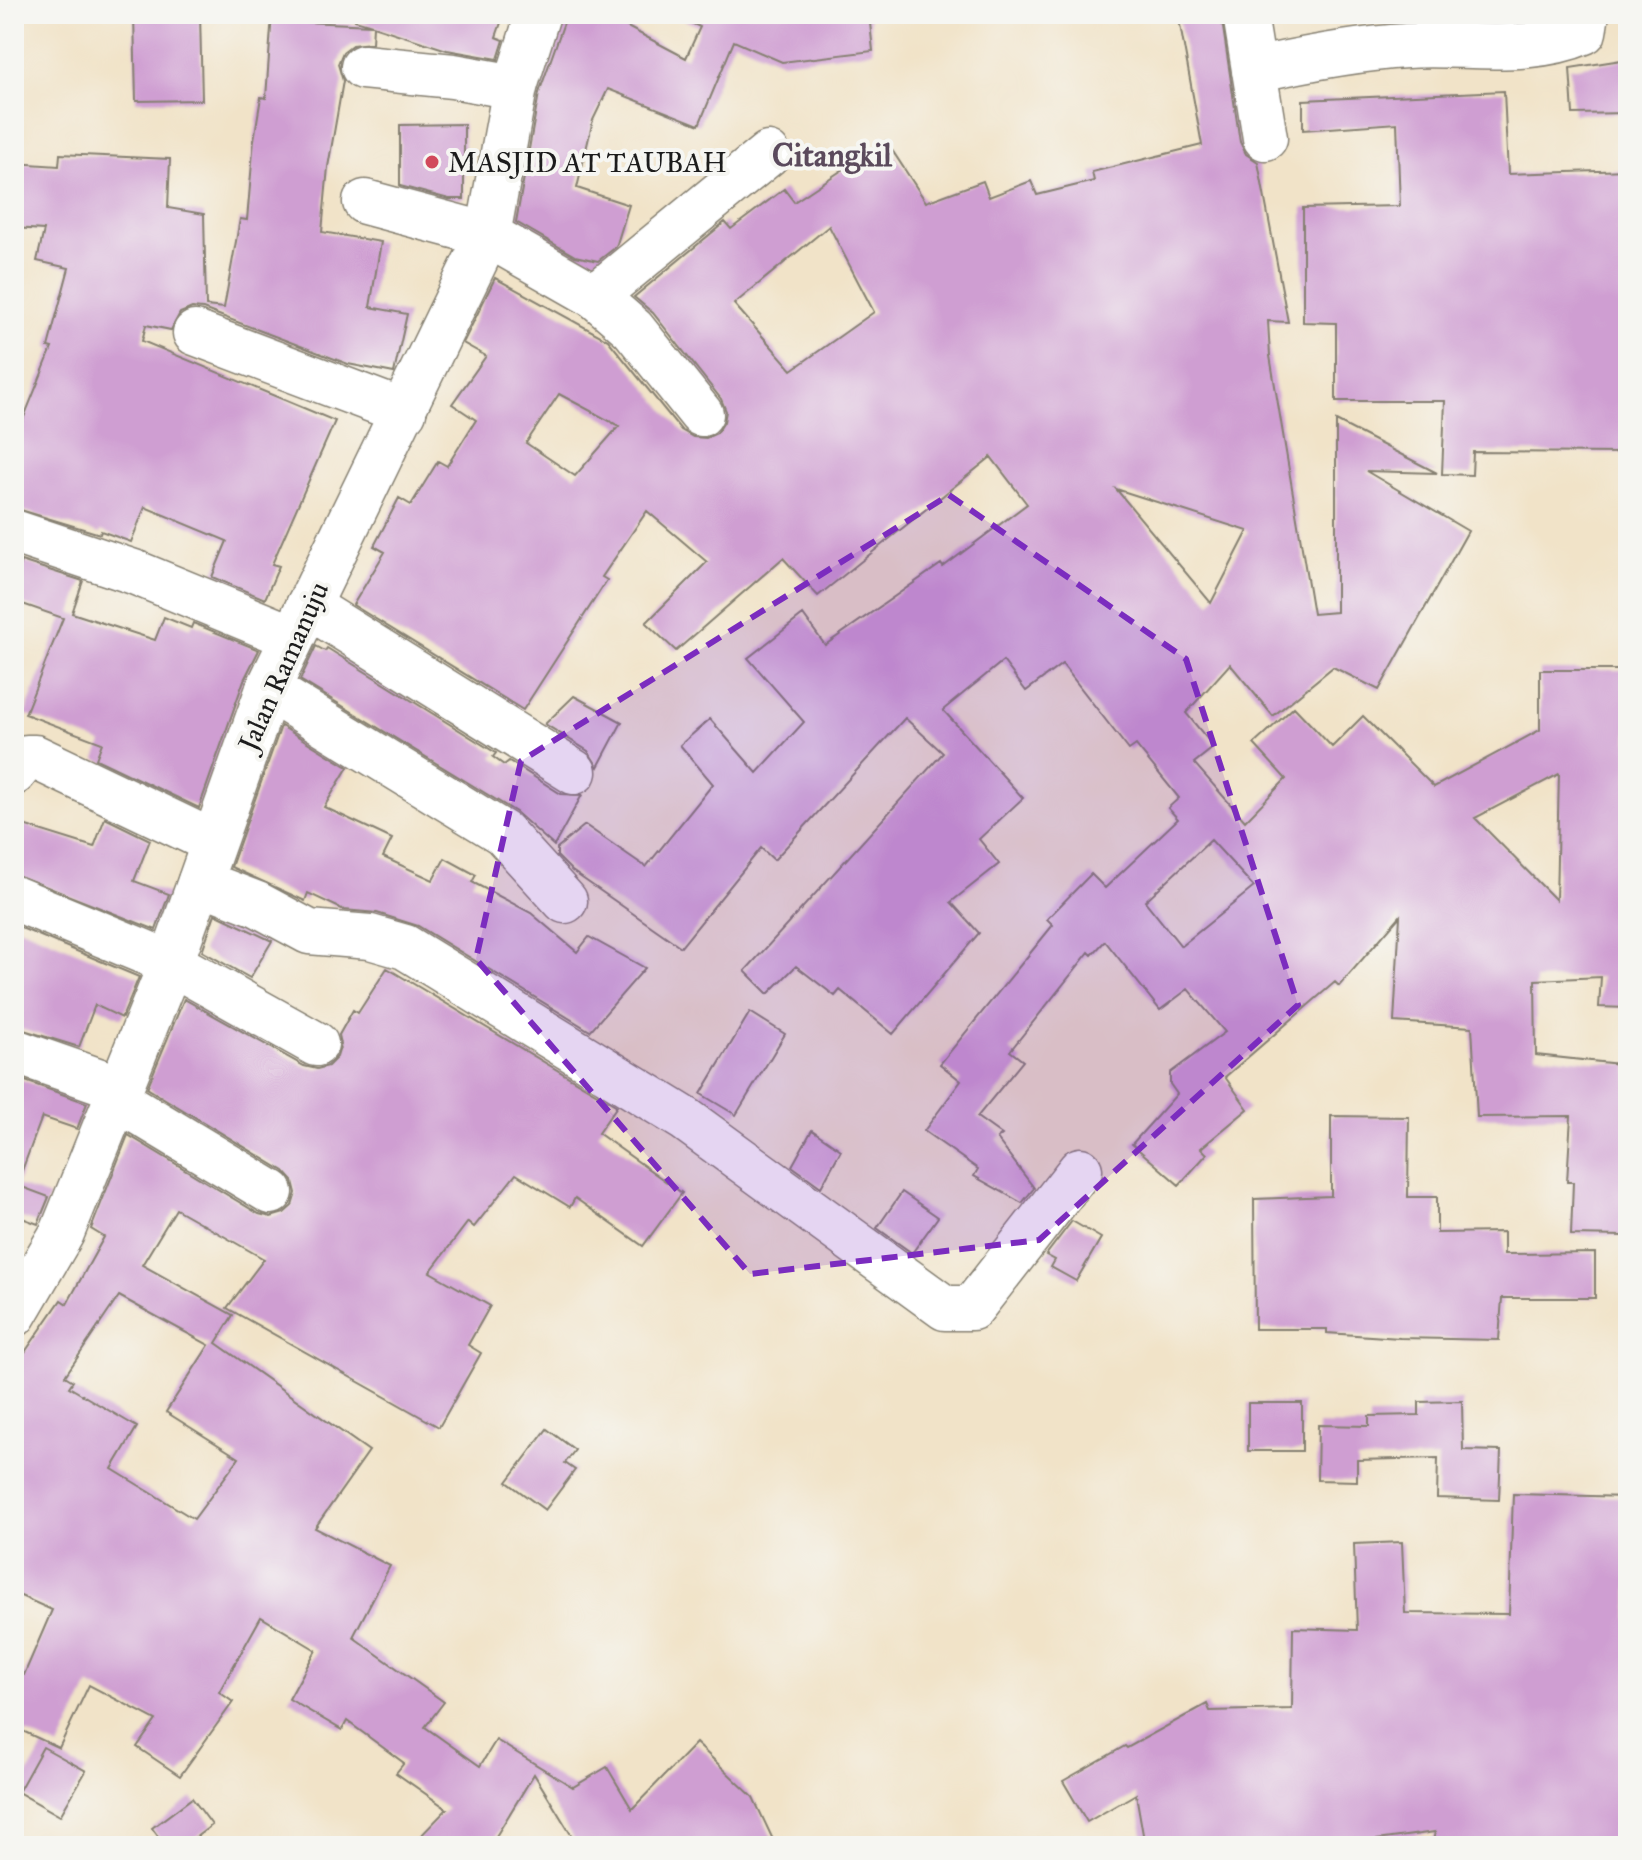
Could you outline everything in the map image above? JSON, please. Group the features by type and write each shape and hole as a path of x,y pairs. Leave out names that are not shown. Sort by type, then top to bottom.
{"street":[{"name":"Jalan Ramanuju","path":"14,1315 62,1233 171,963 268,689 488,235 515,87 538,14"},
{"path":"1245,14 1265,138"},
{"path":"1254,70 1319,55 1407,46 1499,46 1568,39 1584,32 1587,14"},
{"path":"363,67 453,76 515,87"},
{"path":"595,296 768,154"},
{"path":"365,202 488,235 595,296 633,329 701,414"},
{"path":"195,333 404,412"},
{"path":"14,532 300,622 574,772"},
{"path":"268,689 503,833 565,901"},
{"path":"14,773 27,757 35,757 206,862 257,904 309,932 370,937 405,947 685,1119 945,1308 972,1308 1080,1170"},
{"path":"14,898 171,963 316,1044"},
{"path":"14,1051 117,1093 271,1192"}],"highlighted area":[{"path":"949,495 1186,659 1298,1005 1039,1240 750,1274 476,959 521,761"}],"building":[{"path":"134,14 200,14 202,100 136,101"},
{"path":"272,14 306,14 306,22 372,25 355,20 356,14 504,14 496,37 504,40 498,59 447,50 373,26 372,43 352,45 343,52 338,64 343,81 328,167 322,232 381,242 370,307 407,314 394,373 348,364 203,309 192,308 180,313 171,330 146,325 142,341 335,421 272,564 279,566 265,599 212,577 227,541 145,507 131,542 14,508 14,442 52,348 48,347 69,268 37,261 44,230 14,228 14,163 59,166 60,154 170,159 168,208 204,214 206,306 224,308 240,219 247,220 254,140 261,97 266,98"},
{"path":"567,14 603,14 686,58 700,27 671,14 869,14 873,51 782,62 734,41 699,125 608,89 593,120 577,188 629,205 616,247 598,261 575,256 516,222 539,93"},
{"path":"1178,14 1221,14 1240,142 1246,154 1258,162 1288,322 1268,321 1270,356 1313,614 1336,612 1336,421 1437,473 1366,471 1468,531 1379,690 1333,667 1273,716 1230,664 1186,713 1214,747 1194,763 1245,821 1286,779 1254,744 1294,707 1332,747 1363,716 1434,787 1540,730 1540,670 1628,670 1628,1008 1599,1007 1601,977 1535,980 1536,1055 1628,1065 1625,1236 1571,1235 1573,1182 1567,1182 1571,1116 1477,1117 1472,1027 1394,1022 1400,916 1339,986 1335,982 1225,1077 1248,1109 1201,1148 1207,1154 1179,1185 1132,1144 1177,1094 1170,1084 1170,1073 1225,1032 1188,989 1160,1010 1105,941 1092,955 1089,952 1010,1051 1023,1061 977,1117 1002,1135 997,1139 1034,1188 1022,1203 974,1176 978,1169 924,1131 961,1081 940,1064 1053,925 1047,919 1091,874 1105,888 1178,819 1168,808 1179,798 1136,745 1129,750 1062,664 1026,691 1003,661 943,710 1023,798 979,839 999,864 951,902 979,933 893,1034 840,990 835,996 796,966 768,994 745,971 943,753 905,718 774,860 761,848 681,947 572,871 557,856 557,848 585,825 646,867 713,784 680,745 710,719 757,773 804,722 748,658 803,615 825,645 941,564 943,567 1027,504 991,457 818,596 783,558 676,651 646,623 707,562 647,511 602,577 607,580 523,710 353,605 385,552 374,546 399,498 411,505 438,461 447,466 476,420 452,404 486,356 463,343 495,278 608,340 681,430 693,437 706,438 717,433 724,422 726,411 721,399 653,313 634,297 725,222 731,229 784,189 794,202 886,141 926,202 983,181 989,197 1031,181 1037,195 1094,181 1092,172 1202,145","holes":["829,226 874,312 792,370 734,304","559,394 619,426 575,476 526,443","1116,489 1248,531 1211,603","1559,774 1556,900 1475,818","1211,840 1254,887 1181,946 1145,901"]},
{"path":"1628,59 1628,113 1573,114 1570,68"},
{"path":"1504,91 1508,174 1628,170 1628,453 1473,452 1472,475 1442,474 1445,401 1336,401 1336,323 1303,322 1303,208 1400,206 1397,123 1303,130 1303,100"},
{"name":"MASJID AT TAUBAH","path":"464,124 464,199 449,199 400,186 400,125"},
{"path":"21,561 83,581 72,613 155,640 164,617 191,628 193,623 259,650 244,680 199,808 96,759 102,743 25,714 63,618 14,601 14,581"},
{"path":"316,646 325,651 327,648 496,753 493,757 504,765 509,761 561,794 582,795 554,846 516,812 300,680"},
{"path":"574,696 622,722 598,767 588,751 545,724"},
{"path":"281,726 348,767 324,807 392,839 383,857 433,880 445,858 476,875 472,882 531,913 577,952 589,937 645,968 590,1031 418,926 377,913 344,910 308,893 305,901 231,867"},
{"path":"105,818 150,840 134,881 169,894 156,930 14,874 14,822 94,847"},
{"path":"215,914 272,941 250,978 202,951"},
{"path":"14,925 139,977 122,1018 95,1005 79,1047 14,1027"},
{"path":"387,968 617,1106 598,1133 682,1193 643,1246 575,1198 570,1207 516,1174 474,1227 468,1222 430,1272 490,1306 468,1345 481,1353 439,1427 227,1308 264,1259 176,1209 142,1265 233,1315 216,1343 369,1451 315,1528 390,1566 353,1637 444,1702 425,1727 480,1766 496,1740 573,1787 607,1767 632,1809 696,1743 753,1797 776,1846 578,1846 534,1774 490,1846 411,1846 447,1809 396,1773 404,1763 347,1721 342,1730 289,1699 316,1650 261,1617 219,1692 233,1702 180,1776 137,1747 156,1720 89,1685 59,1748 14,1727 14,1671 24,1675 52,1610 14,1593 14,1346 25,1352 61,1300 67,1304 104,1237 91,1229 128,1135 259,1214 271,1217 284,1213 292,1206 296,1193 293,1181 284,1171 147,1088 184,999 304,1066 317,1069 328,1066 337,1057 341,1044 339,1035 353,1010 358,1013","holes":["119,1296 209,1345 166,1412 239,1458 194,1519 112,1469 137,1427 69,1387 73,1381 65,1376"]},
{"path":"750,1012 785,1034 736,1115 701,1094"},
{"path":"14,1077 87,1103 77,1129 42,1117 17,1184"},
{"path":"1331,1116 1409,1117 1408,1197 1437,1197 1437,1233 1504,1232 1504,1254 1595,1253 1595,1298 1502,1298 1499,1340 1400,1338 1327,1333 1327,1329 1255,1329 1254,1199 1331,1196"},
{"path":"812,1130 841,1150 821,1187 792,1166"},
{"path":"14,1184 49,1197 38,1224 14,1215"},
{"path":"902,1192 938,1217 912,1253 877,1228"},
{"path":"1072,1221 1101,1238 1076,1281 1051,1267 1055,1260 1046,1255"},
{"path":"1462,1401 1463,1450 1501,1451 1499,1500 1437,1498 1438,1458 1357,1460 1357,1481 1317,1480 1318,1425 1369,1426 1369,1416 1419,1415 1419,1402"},
{"path":"1248,1403 1302,1403 1302,1451 1248,1451"},
{"path":"547,1429 575,1450 565,1463 575,1470 545,1510 507,1482"},
{"path":"1513,1494 1628,1497 1628,1846 1432,1846 1435,1832 1333,1846 1145,1846 1136,1794 1087,1822 1063,1781 1125,1746 1127,1748 1207,1704 1210,1711 1292,1709 1293,1628 1357,1630 1354,1544 1402,1542 1405,1613 1509,1614"},
{"path":"43,1747 86,1771 60,1816 18,1792"},
{"path":"192,1798 212,1825 184,1846 165,1846 152,1828"}],"place":[{"name":"MASJID AT TAUBAH","path":"432,162"}],"district":[{"name":"Citangkil","path":"832,155"}]}
